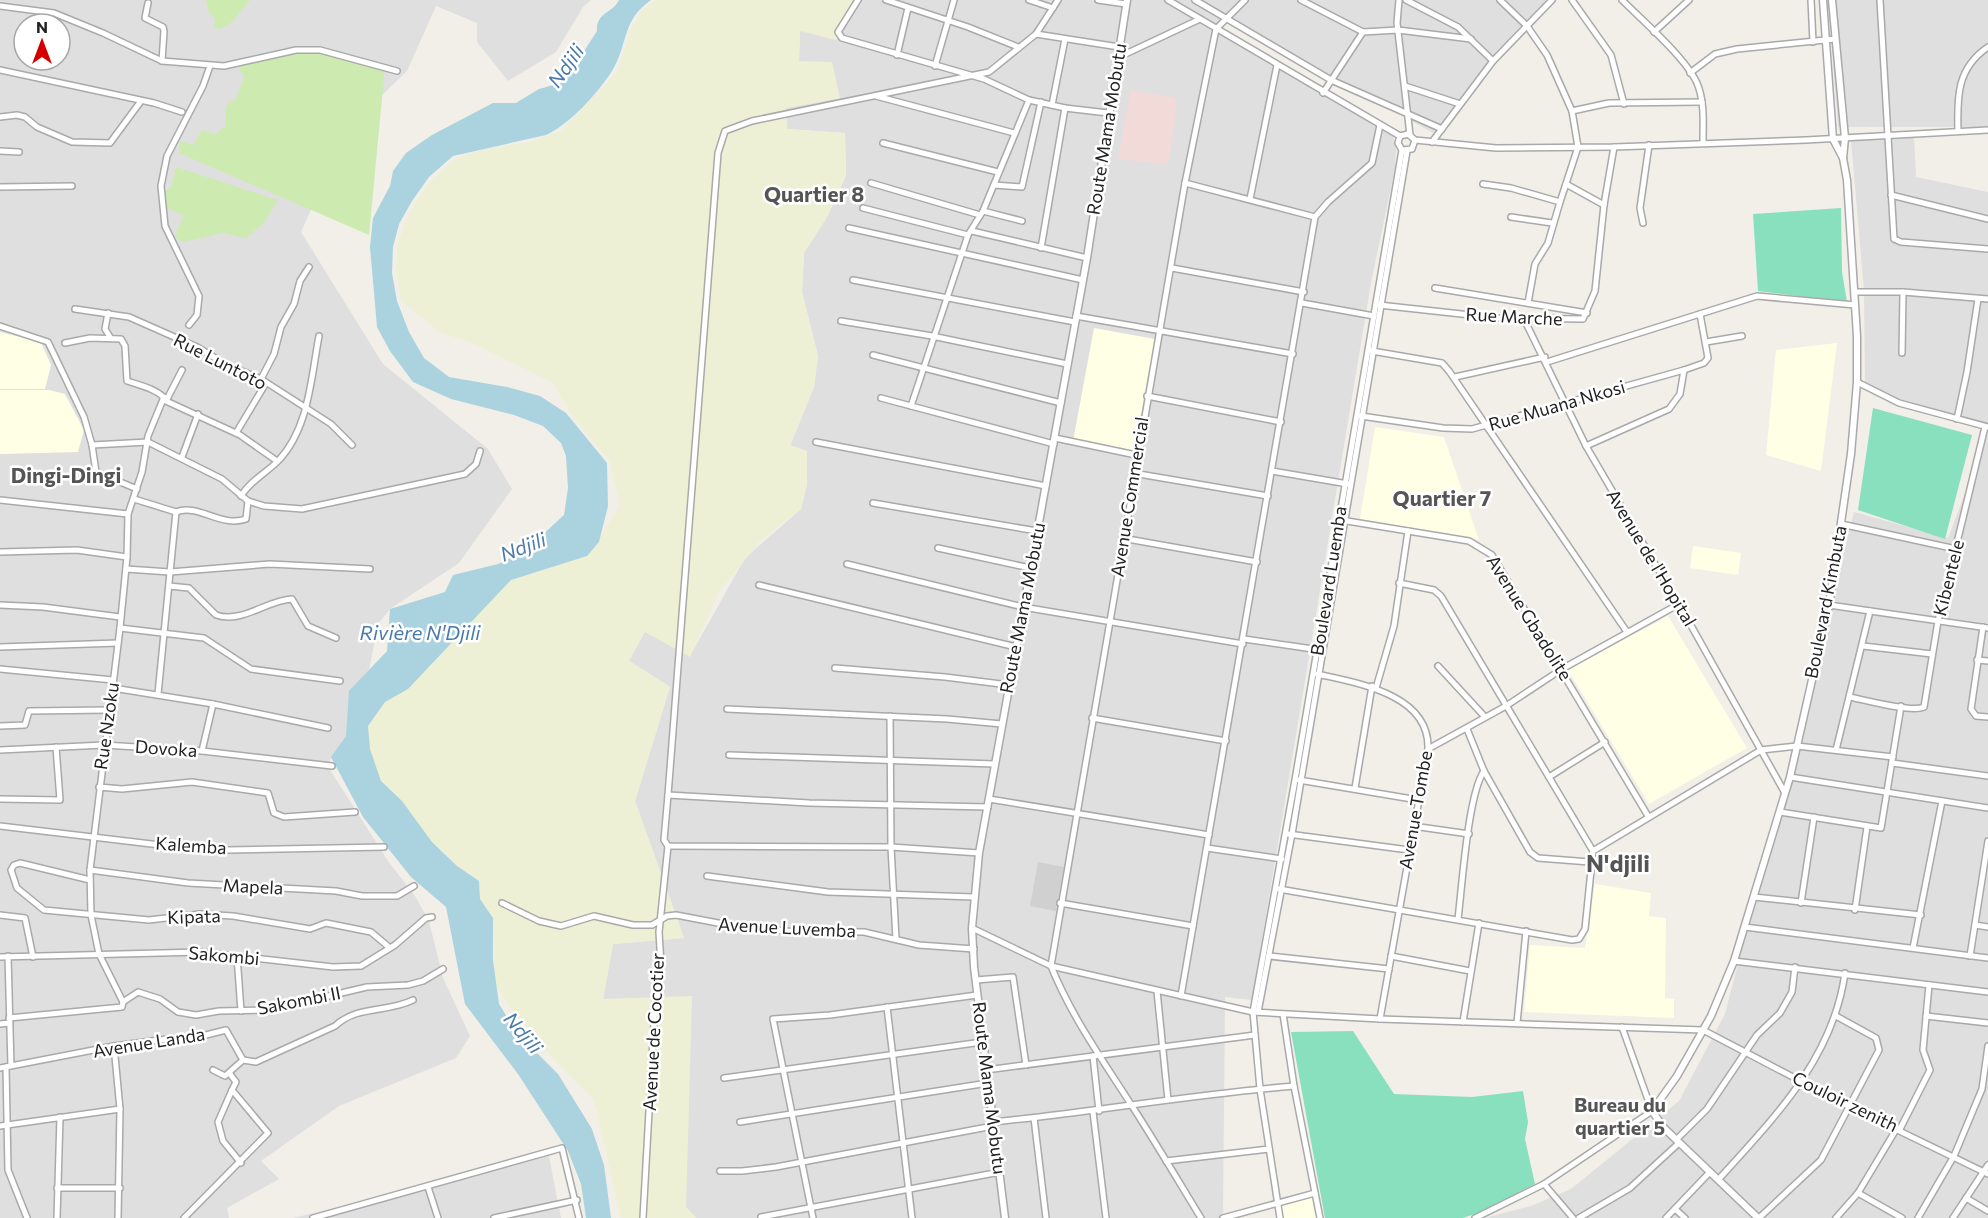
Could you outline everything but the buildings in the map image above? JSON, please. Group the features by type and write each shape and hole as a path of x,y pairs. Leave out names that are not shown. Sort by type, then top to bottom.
{"street":[{"path":"858,0 838,36 976,77 1029,100 1065,108 1108,113"},
{"path":"886,0 1017,47"},
{"path":"935,66 954,0"},
{"path":"1029,0 1053,8"},
{"path":"874,96 976,77 996,68 1017,47 1036,34 1058,0"},
{"path":"1098,0 1126,2"},
{"path":"1168,0 1323,93 1401,136 1432,142 1496,148 1614,147 1833,139 1988,130"},
{"path":"1195,0 1331,80 1408,116 1442,129"},
{"path":"1216,29 1245,0"},
{"path":"1301,0 1363,32 1398,30 1471,39"},
{"path":"1399,0 1398,30 1414,147 1405,150 1398,142 1401,136"},
{"path":"1406,0 1446,19 1493,61"},
{"path":"1500,0 1527,26 1551,63 1572,111 1578,147 1552,223 1548,243 1534,264 1528,303"},
{"path":"1432,142 1493,61 1552,0"},
{"path":"1572,0 1611,55 1624,104"},
{"path":"1622,0 1654,32 1697,84 1702,102 1703,143"},
{"path":"1654,32 1689,0"},
{"path":"1811,0 1813,42"},
{"path":"1823,0 1833,139 1843,158"},
{"path":"1833,0 1845,138 1843,158"},
{"path":"1880,0 1891,195 1896,241 1988,249"},
{"name":"Route Mama Mobutu","path":"1005,1218 977,995 972,928 974,897 979,853 1087,258 1126,2"},
{"path":"148,3 145,18 163,27 164,31 162,61"},
{"path":"0,6 54,14 104,33 162,61 210,66 237,64 296,50 320,50 397,71"},
{"path":"897,55 908,8"},
{"path":"1117,58 1200,19"},
{"name":"Avenue Commercial","path":"1051,966 1092,718 1111,621 1136,455 1172,268 1185,183 1216,29"},
{"path":"1323,93 1363,32"},
{"path":"1036,34 1119,47"},
{"path":"1052,105 1065,39"},
{"path":"1690,73 1715,54 1737,49 1835,39"},
{"path":"1958,131 1959,85 1968,65 1988,47"},
{"path":"1250,199 1277,65"},
{"path":"189,325 197,315 199,296 165,226 161,186 167,156 203,86 210,66"},
{"path":"0,70 182,112"},
{"path":"1406,86 1460,104"},
{"path":"874,96 1014,133"},
{"name":"Avenue de Cocotier","path":"644,1218 656,1005 661,965 659,946 668,846 664,840 718,153 725,131 752,121 874,96"},
{"path":"911,406 932,336 970,233 994,185 1029,100"},
{"path":"0,117 17,115 26,117 37,127 72,142 110,143 141,101"},
{"path":"994,185 1022,187 1041,102"},
{"path":"1572,111 1610,103 1702,102"},
{"path":"1041,248 1065,108"},
{"path":"1181,996 1304,292 1315,217 1328,202 1372,163 1380,124"},
{"path":"883,143 998,172"},
{"path":"1643,223 1640,207 1648,146"},
{"name":"Rue Marche","path":"1379,305 1498,318 1544,317 1580,321 1587,313 1595,291 1604,205 1614,147"},
{"name":"Boulevard Luemba","path":"1280,1218 1260,1089 1256,1012 1289,834 1405,150"},
{"path":"0,151 19,152"},
{"name":"Boulevard Kimbuta","path":"1652,1111 1677,1076 1722,996 1746,927 1790,777 1829,605 1841,524 1857,382 1855,292 1847,180 1843,158"},
{"path":"871,183 981,213 1022,221"},
{"path":"1185,183 1315,217"},
{"path":"1483,184 1511,188 1560,202"},
{"path":"1566,184 1604,205"},
{"path":"0,187 72,186"},
{"path":"1891,195 1988,219"},
{"path":"863,208 1087,258"},
{"path":"1510,217 1552,223"},
{"path":"849,228 962,255 1083,280"},
{"path":"236,433 263,381 274,354 281,327 294,304 300,281 309,267"},
{"path":"1172,268 1304,292"},
{"path":"853,280 1293,354"},
{"path":"1436,288 1587,313"},
{"path":"1855,292 1904,292 1988,299"},
{"path":"1902,353 1904,292"},
{"path":"1455,377 1546,360 1757,296 1855,304"},
{"path":"1957,419 1978,299"},
{"path":"1302,303 1374,316"},
{"name":"Boulevard Luemba","path":"1372,351 1374,316 1379,305"},
{"name":"Rue Luntoto","path":"75,309 108,313 146,324 165,335 197,346 227,365 263,381 331,424 352,446"},
{"path":"108,313 105,329 110,337"},
{"path":"1700,314 1706,342 1742,336"},
{"name":"Avenue de l'Hopital","path":"1524,319 1586,446 1679,604 1785,793"},
{"path":"841,321 932,336 1067,364"},
{"path":"0,326 48,342 80,407 92,445 96,472 137,489"},
{"path":"241,496 251,481 277,461 296,438 306,408 318,336"},
{"path":"65,343 110,337 122,341 125,346 127,381 236,433 277,461"},
{"name":"Rue Muana Nkosi","path":"1360,415 1458,430 1488,426 1704,363 1708,358 1706,342"},
{"path":"1372,351 1442,363 1455,377 1627,632"},
{"path":"873,355 1060,403"},
{"name":"Rue Nzoku","path":"122,1004 99,954 91,915 90,870 93,837 120,628 127,557 128,514 137,489 148,436 165,399 182,370"},
{"path":"1586,446 1669,409 1680,394 1684,370"},
{"path":"1857,382 1899,403 1987,427"},
{"path":"1147,396 1281,422"},
{"path":"881,398 1054,441 1136,455"},
{"path":"182,457 198,414"},
{"name":"Kibentele","path":"1901,706 1920,709 1924,707 1938,621 1987,427"},
{"path":"92,445 148,441 222,479 248,501 264,506 302,509 468,472 476,464 480,451"},
{"path":"816,442 1046,486"},
{"path":"1272,471 1348,484"},
{"path":"1133,473 1268,496"},
{"path":"134,499 176,512 191,511 212,519 244,521 248,501"},
{"path":"0,500 128,514"},
{"path":"873,503 1038,531"},
{"path":"158,694 166,633 176,512"},
{"name":"Avenue Gbadolite","path":"1342,520 1469,541 1492,555 1648,816"},
{"path":"1841,524 1956,549"},
{"path":"1355,788 1374,687 1394,626 1408,531"},
{"path":"1122,538 1257,562"},
{"path":"938,548 1030,568"},
{"path":"0,552 77,550 127,557"},
{"path":"126,569 170,572 270,564 370,568"},
{"path":"846,564 1023,606 1243,642 1320,650"},
{"path":"1399,583 1438,592 1593,851"},
{"path":"759,585 1017,647"},
{"path":"169,586 189,588 216,615 222,617 254,612 292,599 310,627 336,638"},
{"path":"1428,749 1506,706 1562,669 1679,604"},
{"path":"0,605 43,607 120,617"},
{"path":"1829,605 1985,627 1977,660 1971,709 1976,716 1988,717"},
{"path":"1836,750 1870,611"},
{"path":"120,628 204,638 251,669 340,681"},
{"path":"0,647 118,643"},
{"path":"1863,646 1932,654"},
{"path":"1977,660 1988,661"},
{"path":"1438,666 1485,717"},
{"path":"0,669 113,680"},
{"path":"835,669 945,677 1009,685"},
{"name":"Avenue Tombe","path":"1316,674 1374,687 1411,710 1427,732 1428,749 1380,1019"},
{"path":"113,688 213,704 328,728"},
{"path":"1780,812 1881,828 1901,706 1850,697"},
{"path":"202,751 213,704"},
{"path":"727,709 890,716 1002,724"},
{"path":"0,726 25,725 29,711 109,710"},
{"path":"890,716 891,847 896,939"},
{"path":"1092,718 1226,741"},
{"path":"1467,729 1484,771 1533,856 1590,862"},
{"path":"1549,777 1605,742"},
{"name":"Dovoka","path":"0,750 104,745 202,751 332,766"},
{"path":"1279,889 1572,940 1584,935 1590,862 1593,851 1761,750 1797,746 1836,750 1988,776"},
{"path":"0,799 60,800 56,747"},
{"path":"729,755 995,764"},
{"path":"1458,919 1478,782 1484,771"},
{"path":"1790,777 1988,808"},
{"path":"1298,780 1418,800"},
{"path":"99,787 122,789 192,782 268,793 274,813 284,817 355,812"},
{"path":"668,795 988,807"},
{"path":"989,799 1209,835"},
{"path":"1914,948 1942,801"},
{"path":"1801,903 1814,818"},
{"name":"Kalemba","path":"0,826 227,850 384,847"},
{"path":"1413,826 1469,834"},
{"path":"1855,910 1867,827"},
{"path":"1289,834 1409,850"},
{"path":"1970,956 1988,841"},
{"path":"668,846 700,848 705,846 891,847 979,853"},
{"path":"1207,848 1284,859"},
{"name":"Kipata","path":"90,880 20,864 11,870 17,888 44,910 149,920 211,915 310,929 326,923 371,932 390,948"},
{"name":"Mapela","path":"90,870 191,884 336,891 362,896 397,896 414,886"},
{"path":"707,876 828,892 974,897"},
{"path":"1980,892 1988,894"},
{"path":"1754,897 1855,910 1921,915"},
{"name":"Avenue Luvemba","path":"502,903 539,921 561,926 594,916 633,925 652,925 676,915 739,927 787,931 864,932 948,949 974,949"},
{"path":"1060,903 1193,926"},
{"path":"0,915 25,918 33,957"},
{"name":"Sakombi","path":"0,957 200,952 333,967 361,966 390,948 412,928 432,917"},
{"path":"1463,1022 1479,923"},
{"path":"1975,926 1988,927"},
{"path":"1746,927 1988,958"},
{"path":"972,928 1051,966 1256,1012 1380,1019 1703,1029"},
{"path":"1517,1023 1526,931"},
{"path":"8,956 9,1021 3,1125 8,1170 27,1218"},
{"path":"237,956 241,1011"},
{"path":"1267,956 1389,969"},
{"path":"1391,956 1470,971"},
{"path":"1734,961 1988,992"},
{"path":"1051,966 1061,991 1095,1056 1133,1107 1201,1218"},
{"path":"1579,1218 1630,1188 1678,1142 1707,1109 1746,1052 1787,1003 1795,967"},
{"name":"Sakombi II","path":"122,1004 138,992 160,999 178,1012 196,1016 269,1010 367,987 408,985 423,981 443,969"},
{"path":"1718,1180 1778,1115 1802,1082 1836,1016 1845,973"},
{"path":"976,980 1013,977 1026,1065"},
{"path":"1836,1218 1858,1193 1899,1129 1930,1070 1923,1050 1929,985"},
{"path":"1157,991 1168,1100"},
{"path":"813,1218 772,1022 777,1018 977,995"},
{"path":"241,1163 223,1141 218,1122 236,1082 230,1074 243,1060 256,1062 335,1026 344,1017 367,1009 398,1007 413,1000"},
{"path":"0,1024 122,1004"},
{"path":"887,1007 912,1218"},
{"path":"1283,1014 1294,1086 1320,1218"},
{"path":"1622,1027 1652,1111 1659,1124 1756,1217 1818,1164 1879,1050 1879,1041 1836,1016"},
{"path":"1926,1016 1988,1023"},
{"name":"Couloir zenith","path":"1703,1029 1850,1107 1985,1172"},
{"name":"Avenue Landa","path":"6,1067 114,1046 182,1037 186,1040 226,1030 243,1060"},
{"path":"986,1070 1256,1035"},
{"path":"724,1078 781,1068 982,1042"},
{"path":"114,1046 120,1109 118,1218"},
{"path":"1918,1218 1954,1156 1985,1089 1988,1046"},
{"path":"1095,1056 1096,1111 1106,1218"},
{"name":"Avenue Landa","path":"213,1070 225,1076 230,1074"},
{"path":"740,1122 898,1099 988,1083"},
{"path":"720,1171 742,1171 800,1162 904,1144 993,1124 1133,1107 1168,1100 1294,1086"},
{"path":"184,1218 241,1163 268,1133 232,1090"},
{"path":"3,1125 120,1109"},
{"path":"1475,1218 1544,1184 1652,1111"},
{"path":"57,1218 60,1117"},
{"path":"1034,1118 1046,1218"},
{"path":"313,1218 562,1148 577,1200 579,1218"},
{"path":"1166,1161 1269,1149"},
{"path":"1953,1218 1988,1165"},
{"path":"761,1217 1000,1172"},
{"path":"1666,1218 1710,1172"},
{"path":"1544,1184 1573,1218"},
{"path":"428,1187 438,1218"},
{"path":"57,1188 120,1188"},
{"path":"1223,1218 1315,1193"},
{"path":"1858,1193 1902,1218"},
{"path":"1966,1198 1988,1211"},
{"path":"494,1218 577,1200"},
{"path":"1675,1209 1685,1218"}],"shaded area":[{"path":"0,0 591,0 583,7 556,52 508,81 477,42 477,23 436,6 407,71 370,107 325,178 301,232 383,364 488,449 512,489 459,563 390,609 378,624 369,670 346,736 327,765 388,861 415,896 429,921 443,978 470,1036 456,1058 339,1106 261,1161 279,1179 227,1208 229,1218 0,1218"},
{"path":"656,0 859,0 836,40 800,31 799,61 832,62 840,98 786,108 787,129 845,133 846,176 827,217 804,253 802,292 818,356 814,387 790,445 807,451 807,484 801,509 760,541 719,592 690,657 645,632 629,661 670,687 635,801 684,938 613,944 603,999 692,996 686,1207 696,1218 621,1218 594,1100 524,1029 495,985 493,918 480,899 479,881 457,866 432,842 402,801 381,781 370,749 368,726 385,702 408,689 511,579 587,556 620,506 610,462 569,411 553,383 472,343 439,332 401,300 396,272 397,246 416,201 433,178 456,158 490,148 530,142 561,131 617,72 632,27 641,11"},
{"path":"859,0 1552,0 1433,133 1225,16 1215,28 1392,132 1396,149 1395,168 1371,283 1252,1000 1225,997 1223,1218 696,1218 686,1207 603,1000 613,944 684,938 635,801 670,687 629,661 645,631 690,656 745,558 801,509 807,484 790,446 814,387 818,356 802,292 804,253 827,217 846,175 845,133 787,129 786,108 840,98 799,61 800,31"},
{"path":"1828,0 1988,0 1988,127 1838,127"},
{"path":"1131,90 1177,100 1172,142 1168,161 1164,164 1118,159"},
{"path":"1914,136 1916,177 1988,192 1988,423 1968,421 1901,401 1865,383 1864,291 1851,140"},
{"path":"1094,328 1155,339 1134,452 1073,441"},
{"path":"0,332 41,342 51,365 45,389 0,389"},
{"path":"1837,343 1821,471 1766,455 1776,350"},
{"path":"0,390 49,390 65,394 84,430 78,452 0,454"},
{"path":"1375,427 1444,437 1479,540 1360,519"},
{"path":"1988,433 1988,1218 1484,1218 1531,1206 1571,1189 1679,1101 1725,1014 1854,512 1948,538"},
{"path":"1693,546 1741,553 1738,575 1690,568"},
{"path":"1668,616 1747,748 1649,804 1568,670"},
{"path":"1038,862 1064,867 1056,911 1030,906"},
{"path":"1595,884 1651,893 1649,916 1666,918 1665,998 1674,999 1674,1018 1524,1012 1530,945 1585,948"},
{"path":"549,1156 561,1218 293,1218"},
{"path":"1313,1197 1317,1218 1283,1218 1281,1205"}],"green space":[{"path":"206,0 250,0 231,23 220,29 214,27 215,19 209,13"},
{"path":"296,50 329,51 385,67 369,235 179,153 180,141 193,145 202,130 215,134 225,127 226,106 236,98 244,77 237,64"},
{"path":"176,167 278,200 263,224 246,238 223,233 183,242 175,237 183,216 163,205 164,192 171,187"},
{"path":"1841,208 1842,272 1847,302 1758,291 1753,214"},
{"path":"1873,408 1972,435 1945,539 1858,510"},
{"path":"1353,1031 1394,1094 1472,1097 1523,1091 1528,1122 1525,1139 1535,1184 1484,1211 1463,1218 1325,1218 1291,1032"}],"water":[{"name":"Rivière N'Djili","path":"619,0 651,0 641,8 630,24 617,61 599,89 564,124 546,135 453,156 429,177 399,224 393,247 392,273 397,301 409,332 424,358 449,377 507,387 540,396 566,413 607,463 608,506 599,542 587,556 511,580 408,689 385,702 368,726 370,749 381,781 402,801 432,842 457,866 479,881 480,899 493,918 493,960 499,1004 517,1033 558,1074 592,1129 604,1165 611,1218 586,1218 581,1184 568,1151 518,1074 465,1004 446,907 411,877 363,817 331,757 346,736 349,691 387,651 390,609 445,592 453,575 498,564 525,551 564,515 568,488 566,456 561,443 543,426 514,415 451,399 413,382 390,351 377,327 370,247 373,218 390,186 393,171 406,153 432,135 493,103 516,103 539,89 564,82 597,31 599,20"}],"district":[{"name":"Quartier 8","path":"814,195"},
{"name":"Dingi-Dingi","path":"66,476"},
{"name":"Quartier 7","path":"1442,499"},
{"name":"N'djili","path":"1618,864"},
{"name":"Bureau du quartier 5","path":"1620,1116"}],"water label":[{"name":"Ndjili","path":"566,66"},
{"name":"Ndjili","path":"523,547"},
{"name":"Ndjili","path":"523,1033"}]}
